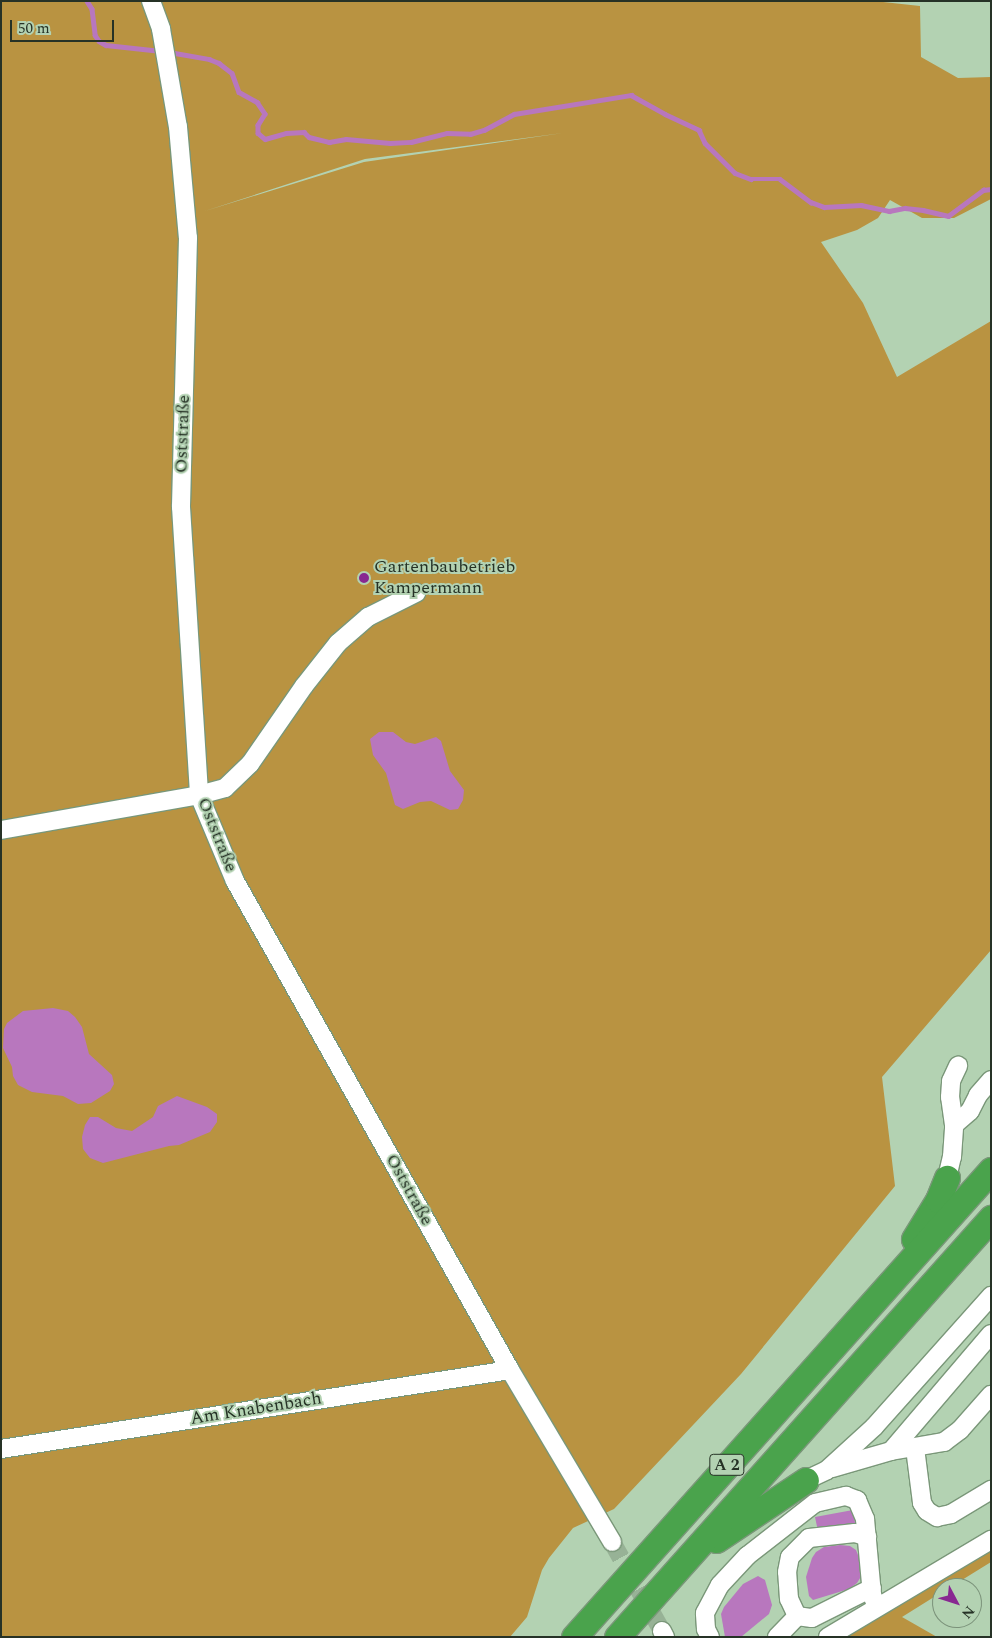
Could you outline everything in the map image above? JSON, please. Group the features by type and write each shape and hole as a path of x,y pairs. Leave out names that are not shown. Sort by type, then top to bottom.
{"highway":[{"name":"A 2","path":"574,1637 880,1292 991,1170"},
{"path":"880,1292 938,1200 948,1178"},
{"name":"A 2","path":"617,1637 991,1218"},
{"path":"686,1559 816,1475"}],"street":[{"name":"Oststraße","path":"151,1 161,29 178,127 188,238 181,507 199,794 235,881 510,1370 612,1542"},
{"path":"1,830 225,788 250,764 304,686 338,643 368,617 416,593"},
{"path":"948,1178 952,1157 954,1125 950,1097 951,1081 958,1066"},
{"path":"954,1125 970,1111 978,1095 991,1080"},
{"path":"816,1475 874,1427 991,1296"},
{"path":"891,1450 991,1334"},
{"name":"Am Knabenbach","path":"1,1449 510,1370"},
{"path":"816,1475 891,1450 915,1448 944,1442 960,1430 991,1394"},
{"path":"915,1448 922,1503 927,1511 937,1517 951,1514 991,1490"},
{"path":"710,1637 706,1629 705,1613 720,1585 747,1556 815,1503 846,1496 857,1500 865,1519 872,1588 877,1607"},
{"path":"789,1524 805,1543"},
{"path":"797,1616 789,1599 787,1572 790,1557 810,1538 855,1533 867,1537"},
{"path":"828,1637 991,1540"},
{"path":"797,1616 812,1618 872,1588"},
{"path":"777,1637 797,1616"}],"shaded area":[{"path":"1,1 874,1 920,6 921,57 958,78 991,77 991,199 954,218 922,218 890,200 878,218 857,230 821,242 863,303 897,377 991,321 991,950 882,1077 895,1186 741,1374 614,1509 573,1528 542,1570 527,1617 510,1637 1,1637","holes":["563,133 364,162 205,211 365,159"]},
{"path":"379,732 393,732 406,742 415,744 436,737 441,741 450,771 464,790 463,800 458,809 450,810 431,801 420,802 403,809 395,805 386,773 373,755 370,739"},
{"path":"53,1008 68,1011 75,1017 82,1027 89,1054 112,1075 114,1084 110,1091 91,1103 78,1104 63,1096 32,1092 18,1085 13,1076 12,1067 3,1048 4,1029 7,1023 23,1011"},
{"path":"177,1096 207,1107 217,1114 217,1122 210,1132 179,1145 103,1163 90,1158 83,1149 82,1137 85,1125 90,1117 98,1117 116,1128 132,1131 153,1117 158,1106"},
{"path":"853,1510 855,1523 818,1531 815,1517"},
{"path":"991,1542 991,1562 965,1578 933,1578"},
{"path":"850,1546 856,1550 862,1565 862,1575 857,1583 849,1589 813,1600 809,1596 806,1577 812,1558 816,1552 824,1547"},
{"path":"758,1576 765,1580 772,1605 769,1614 741,1637 725,1637 721,1614 724,1607 743,1584"},
{"path":"932,1578 932,1598 902,1617 937,1637 837,1637"}],"waterway":[{"path":"87,1 92,9 95,35 99,41 106,45 161,51"},
{"path":"169,52 209,59 219,63 232,73 239,92 257,102 265,114 258,125 258,133 265,139 286,133 304,132 309,137 329,142 346,139 390,143 411,142 447,133 470,134 484,130 514,114 631,95 699,130 705,143 735,173 751,179 780,179 811,202 824,207 861,205 889,211 905,208 948,216 983,190 991,189"}],"tunnel":[{"path":"612,1542 662,1631"}],"place":[{"name":"Gartenbaubetrieb Kampermann","path":"364,578"}]}
